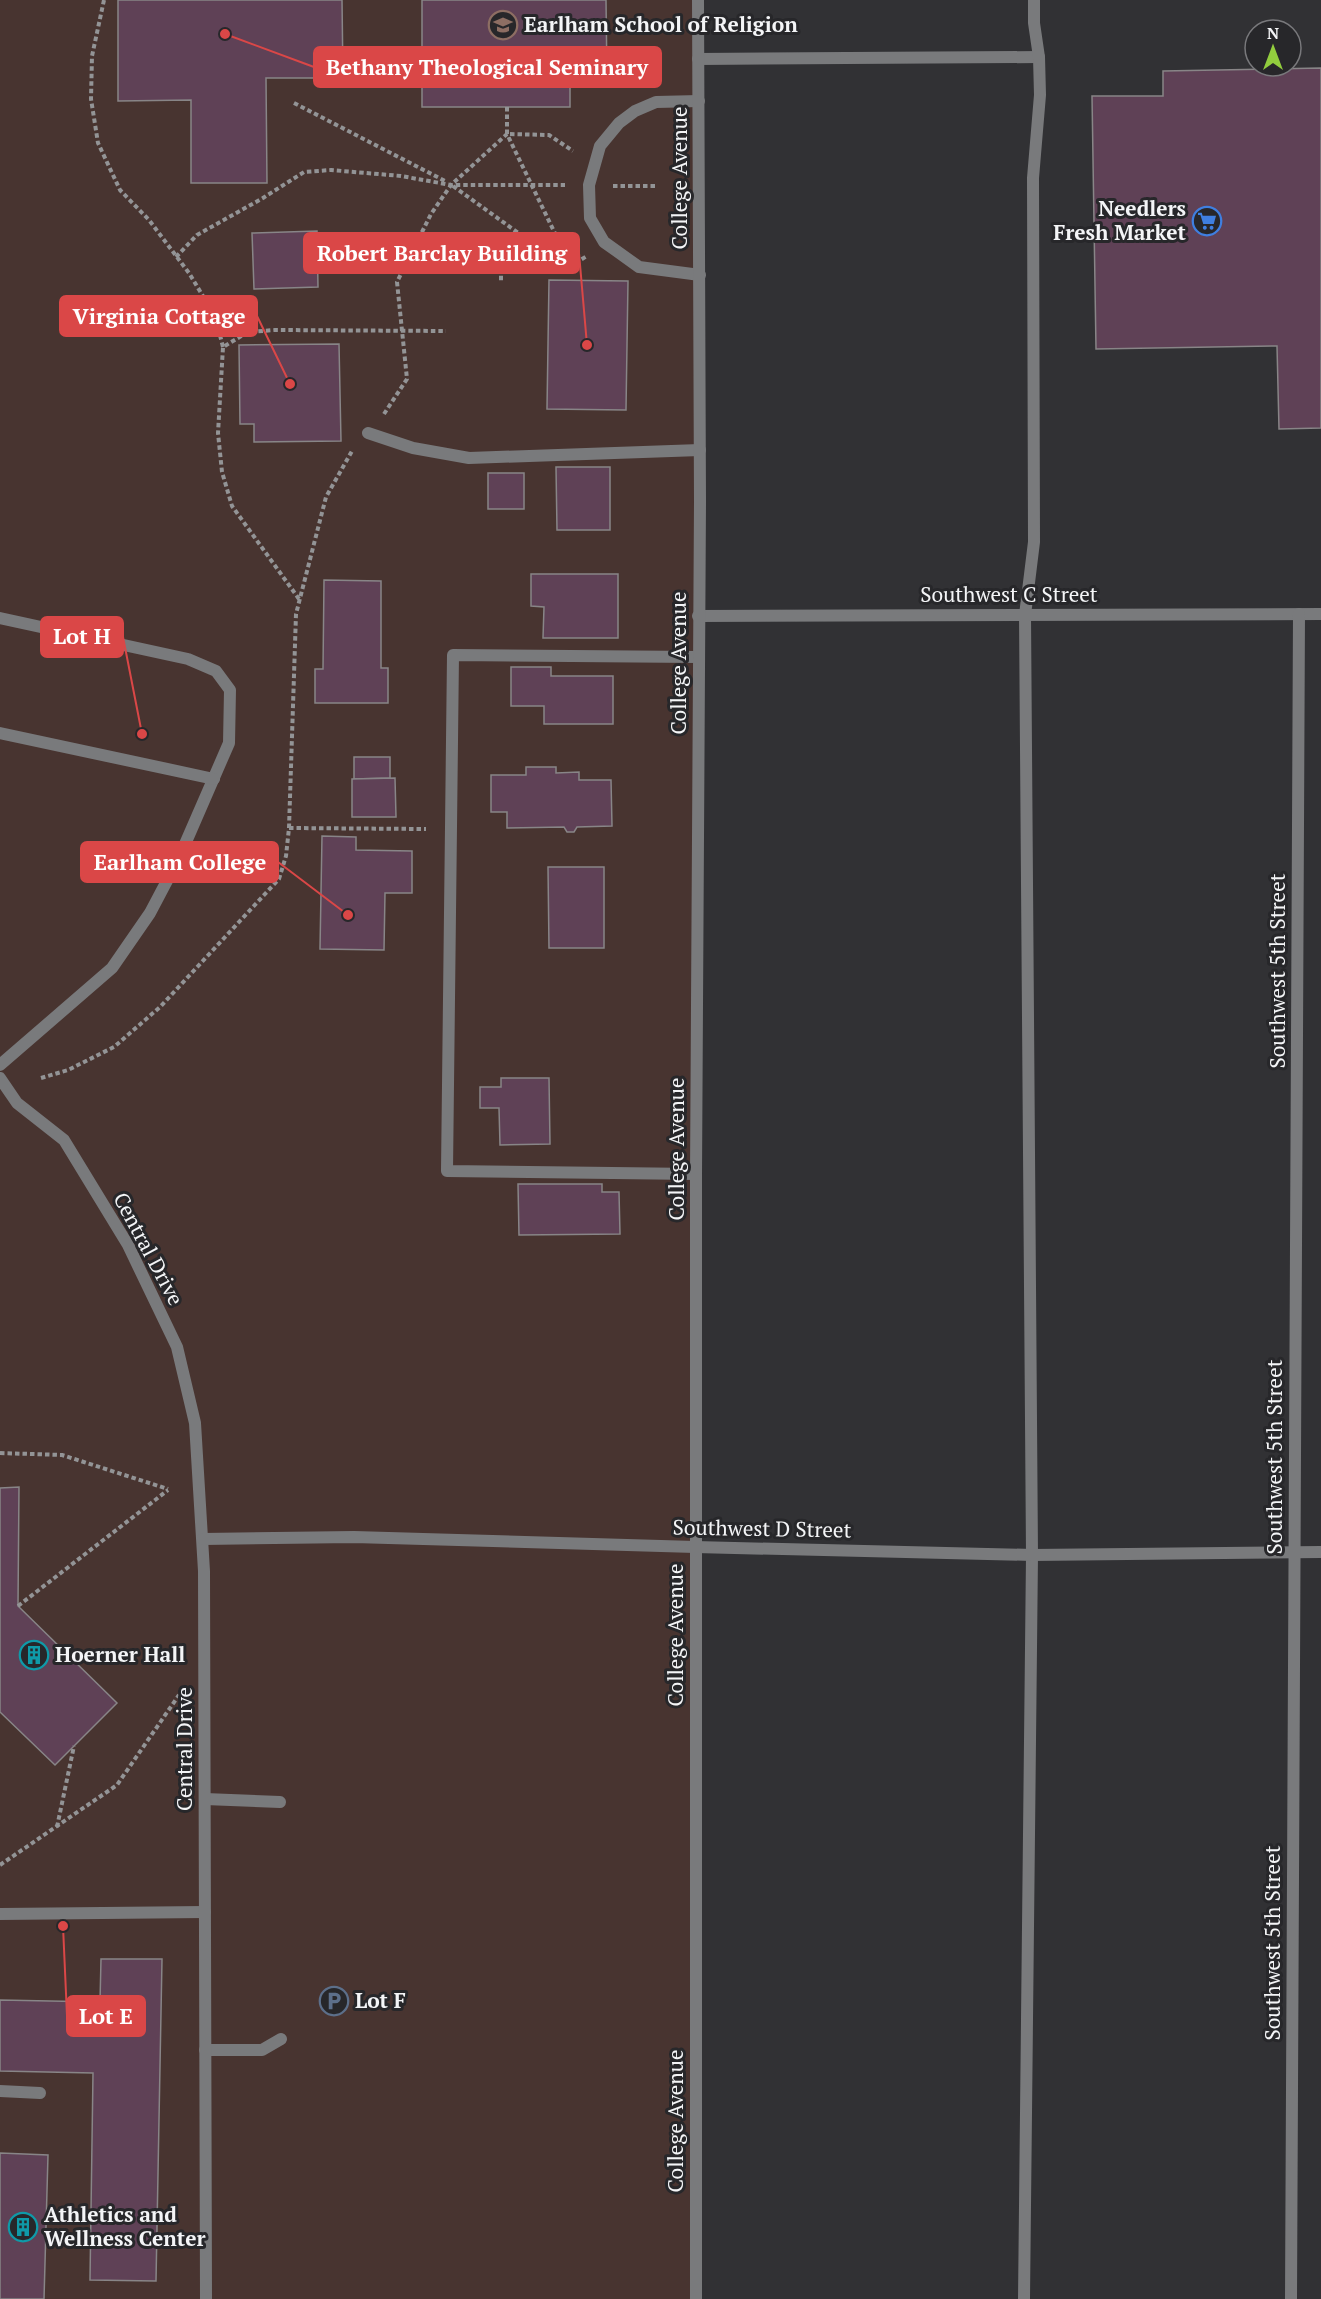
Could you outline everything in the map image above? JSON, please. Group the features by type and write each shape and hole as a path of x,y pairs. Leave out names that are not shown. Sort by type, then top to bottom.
{"street":[{"name":"College Avenue","path":"696,2299 695,1547 700,450 698,0"},
{"path":"1024,2299 1032,1555 1025,615 1034,542 1033,178 1040,94 1034,0"},
{"path":"698,58 1039,57"},
{"path":"699,101 656,102 635,111 619,123 600,146 590,185 590,218 604,242 639,267 700,275"},
{"path":"368,433 413,448 469,458 700,450"},
{"name":"Southwest 5th Street","path":"1291,2299 1299,614"},
{"name":"Southwest C Street","path":"698,616 1321,614"},
{"path":"0,618 188,659 216,671 230,690 229,743 179,858 150,913 112,968 0,1065"},
{"path":"696,1174 447,1171 453,655 698,657"},
{"path":"0,733 214,780"},
{"name":"Central Drive","path":"0,1078 17,1103 64,1140 128,1245 177,1347 195,1423 203,1539 206,2299"},
{"name":"Southwest D Street","path":"203,1539 354,1536 1032,1555 1321,1552"},
{"path":"205,1799 280,1802"},
{"path":"0,1914 205,1912"},
{"path":"205,2050 262,2050 281,2039"},
{"path":"0,2091 40,2093"}],"path":[{"path":"104,0 92,56 91,99 98,143 120,190 149,220 189,273 215,316 223,347 218,433 225,483 232,506 300,599"},
{"path":"294,103 451,185 567,268"},
{"path":"507,107 507,134 564,252 567,268"},
{"path":"41,1078 68,1070 114,1047 160,1007 279,879 286,856 289,828 296,614 326,496 352,452 380,419 407,379 397,282 432,214 451,185 507,134 549,135 573,152"},
{"path":"176,257 197,235 304,172 331,170 401,176 451,185 566,185"},
{"path":"612,186 656,186"},
{"path":"501,283 501,268 567,268 592,253"},
{"path":"223,347 248,333 257,332 446,331"},
{"path":"289,828 451,829"},
{"path":"261,849 279,879"},
{"path":"0,1453 62,1455 168,1490 18,1606"},
{"path":"0,1865 117,1785 204,1659"},
{"path":"57,1827 74,1746"}],"shaded area":[{"path":"0,0 698,0 696,2299 0,2299"}],"building":[{"path":"118,0 342,0 343,78 266,78 267,183 191,183 191,100 118,101"},
{"path":"422,0 606,0 607,79 570,79 570,107 422,107"},
{"name":"Needlers Fresh Market","path":"1303,68 1321,68 1321,428 1279,429 1277,346 1096,349 1092,96 1163,96 1163,71 1243,69 1243,78 1303,78"},
{"path":"317,231 318,287 254,289 252,233"},
{"path":"549,280 628,281 626,410 547,409"},
{"path":"339,344 341,441 254,442 254,424 240,424 239,345"},
{"path":"556,467 610,467 610,530 557,530"},
{"path":"488,473 524,473 524,509 488,509"},
{"path":"531,574 618,574 618,638 543,638 544,607 531,606"},
{"path":"324,580 381,581 381,668 388,668 388,703 315,703 315,669 323,669"},
{"path":"511,667 551,667 551,676 613,676 613,724 544,724 544,706 511,706"},
{"path":"354,757 390,757 390,778 354,779"},
{"path":"526,767 556,767 556,773 579,772 579,780 611,780 612,826 577,827 574,832 567,832 564,827 507,828 507,812 491,812 491,775 526,775"},
{"path":"395,778 396,817 352,817 352,779"},
{"path":"322,836 356,837 356,850 412,851 412,893 385,893 384,950 320,949"},
{"path":"548,867 604,867 604,948 549,948"},
{"path":"501,1078 549,1078 550,1144 500,1145 499,1108 480,1108 480,1087 501,1087"},
{"path":"518,1184 602,1184 602,1192 619,1192 620,1234 519,1235"},
{"name":"Hoerner Hall","path":"19,1487 18,1606 117,1703 55,1765 0,1712 0,1488"},
{"path":"101,1959 162,1959 156,2281 90,2280 93,2073 0,2071 0,2000 100,2002"},
{"name":"Athletics and Wellness Center","path":"0,2153 48,2155 44,2299 0,2299"}],"place":[{"name":"Earlham School of Religion","path":"503,25"},
{"name":"Bethany Theological Seminary","path":"225,34"},
{"name":"Needlers Fresh Market","path":"1207,221"},
{"name":"Robert Barclay Building","path":"587,345"},
{"name":"Virginia Cottage","path":"290,384"},
{"name":"Lot H","path":"142,734"},
{"name":"Earlham College","path":"348,915"},
{"name":"Hoerner Hall","path":"34,1655"},
{"name":"Lot E","path":"63,1926"},
{"name":"Lot F","path":"334,2001"},
{"name":"Athletics and Wellness Center","path":"23,2227"}]}
